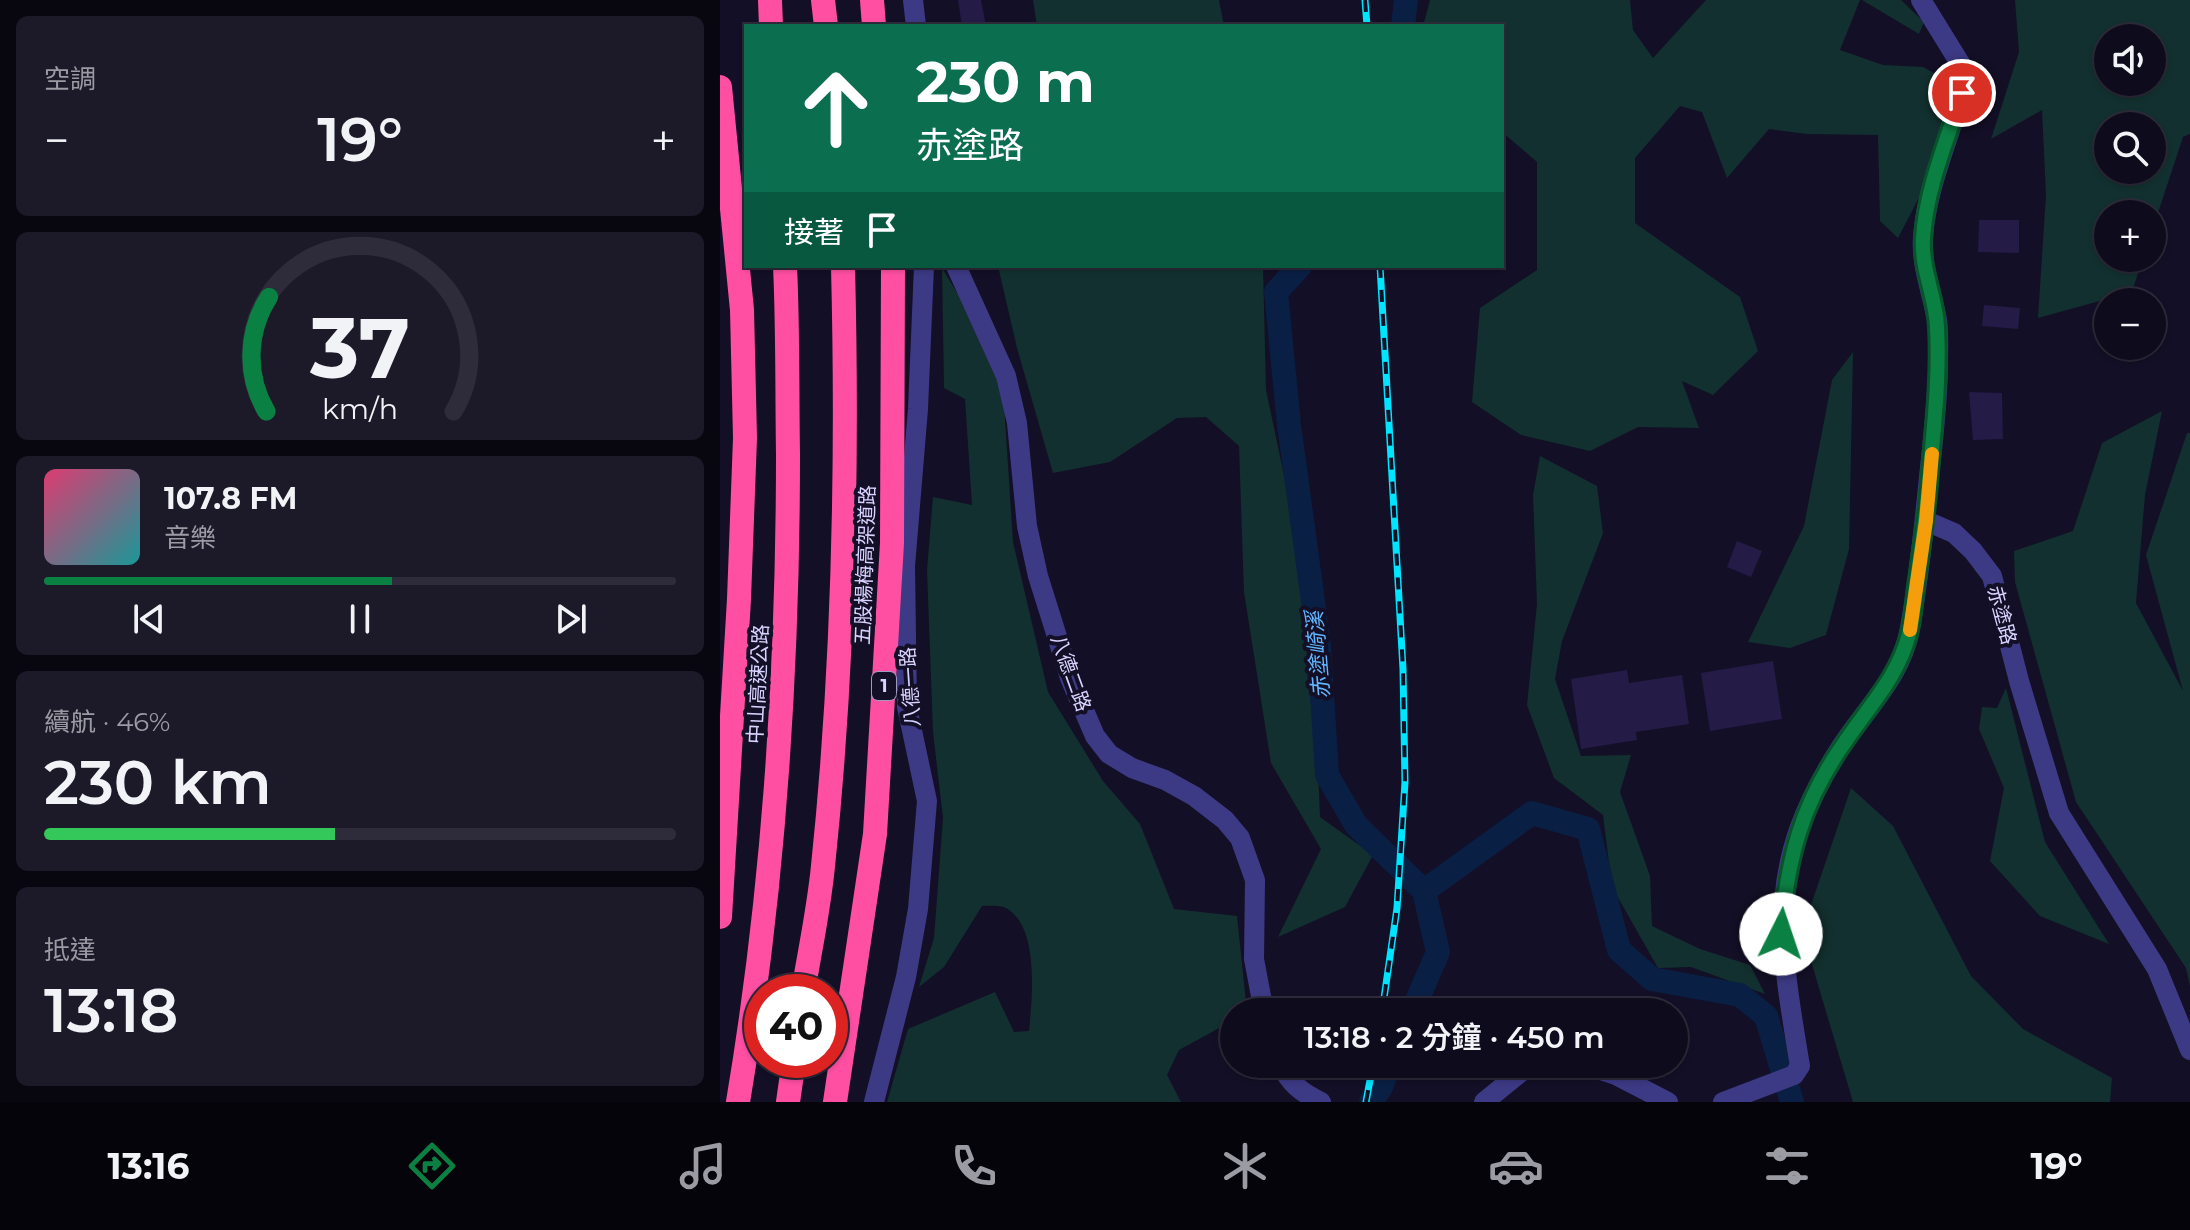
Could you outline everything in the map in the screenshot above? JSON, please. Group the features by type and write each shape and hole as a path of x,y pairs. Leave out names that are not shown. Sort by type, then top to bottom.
{"highway":[{"path":"770,0 771,24"},
{"path":"823,0 826,24"},
{"path":"872,0 874,24"},
{"path":"720,87 742,310 745,438 720,917"},
{"name":"中山高速公路","path":"738,1102 752,1018 775,812 788,512 785,268"},
{"path":"806,974 823,869 840,669 845,490 843,268"},
{"name":"五股楊梅高架道路","path":"835,1102 875,834 892,543 893,268"},
{"path":"788,1102 791,1078"}],"street":[{"path":"913,0 916,24"},
{"path":"1723,1102 1794,1075 1800,1066 1784,975 1781,934 1784,889 1792,850 1815,790 1843,744 1890,682 1901,661 1910,631 1926,521 1936,423 1938,363 1937,322 1923,257 1923,236 1929,200 1966,73 1921,0"},
{"name":"八德一路","path":"874,1102 906,977 918,909 927,801 907,707 905,566 918,409 924,268"},
{"name":"八德二路","path":"957,268 1006,376 1017,423 1027,526 1038,576 1070,678 1095,736 1109,754 1194,796 1225,820 1240,838 1255,880 1254,959 1261,998"},
{"name":"赤塗路","path":"1926,521 1954,533 1992,576 2019,681 2059,813 2157,969 2190,1050"},
{"path":"1484,1102 1522,1071 1582,1064 1616,1075 1668,1102"},
{"path":"1287,1078 1306,1095 1321,1102"}],"green space":[{"path":"1033,0 1219,0 1224,24 1037,24"},
{"path":"1430,0 1630,0 1633,30 1653,58 1706,0 1860,0 1840,50 1883,65 1923,67 1953,83 1924,188 1898,238 1880,221 1878,135 1807,134 1769,129 1727,178 1702,112 1680,106 1635,158 1635,223 1740,297 1758,351 1713,395 1682,381 1699,428 1638,427 1590,451 1521,435 1472,402 1480,308 1537,270 1537,162 1504,134 1504,24 1424,24"},
{"path":"1862,0 1901,0 1924,22 1919,34"},
{"path":"2015,0 2190,0 2190,134 2183,137 2162,200 2094,200 2094,272 2138,272 2133,288 2094,288 2094,303 2038,318 2046,195 2042,110 1991,139 2019,52"},
{"path":"942,268 959,296 997,380 1004,404 1013,542 1048,692 1103,781 1140,824 1174,909 1237,916 1246,998 1220,998 1220,1028 1179,1050 1167,1075 1181,1102 887,1102 908,1029 995,992 1014,1032 1029,1031 1029,947 1017,917 1001,906 982,906 944,967 919,987 934,938 943,818 933,732 927,570 933,497 972,505 965,399 944,388"},
{"path":"998,268 1263,268 1266,390 1311,603 1320,817 1373,855 1345,907 1278,937 1321,849 1271,763 1244,592 1239,446 1206,417 1177,418 1110,462 1053,473 1017,348"},
{"path":"1853,352 1849,549 1826,635 1790,648 1748,642 1804,526 1832,380"},
{"path":"2162,411 2145,495 2136,603 2183,691 2146,555 2187,433 2190,433 2190,986 2186,968 2076,802 2015,582 2014,551 2073,531 2102,443"},
{"path":"1540,456 1597,486 1603,533 1562,641 1555,679 1581,756 1631,755 1620,792 1650,876 1652,926 1700,949 1750,965 1765,994 1691,967 1658,968 1612,887 1603,815 1554,778 1527,705 1537,604 1533,495"},
{"path":"2006,688 2045,842 2109,944 2040,916 1990,861 2004,788 1979,729 1982,707 1997,708"},
{"path":"1851,788 1893,826 1971,976 2023,1029 2112,1078 2110,1102 1853,1102 1802,931"}],"building":[{"path":"958,0 981,0 986,24 962,24"},
{"path":"1979,220 2019,220 2019,253 1978,252"},
{"path":"1984,305 2020,308 2018,329 1982,326"},
{"path":"1969,392 2002,393 2003,439 1973,440"},
{"path":"1737,541 1762,551 1751,577 1727,567"},
{"path":"1773,661 1782,719 1710,731 1701,673"},
{"path":"1627,670 1629,683 1682,675 1689,724 1636,732 1637,740 1581,749 1571,679"}],"waterway":[{"name":"赤塗崎溪","path":"1403,24 1406,0"},
{"name":"赤塗崎溪","path":"1298,268 1276,292 1289,425 1319,645 1327,775 1356,825 1424,891 1438,952 1418,998"},
{"path":"1424,891 1532,813 1588,829 1619,950 1652,979 1740,995 1766,1016 1792,1102"},
{"name":"赤塗崎溪","path":"1371,1102 1385,1078"}],"railway":[{"path":"1365,0 1367,24"},
{"path":"1380,268 1403,669 1405,782 1397,908 1384,998"},
{"path":"1366,1102 1370,1078"}],"slow traffic":[{"path":"1910,630 1932,454"}],"route":[{"path":"1781,934 1784,889 1802,818 1843,744 1890,682 1901,661 1910,631 1926,521 1936,423 1938,363 1937,322 1928,288 1923,236 1929,200 1962,93"}]}
